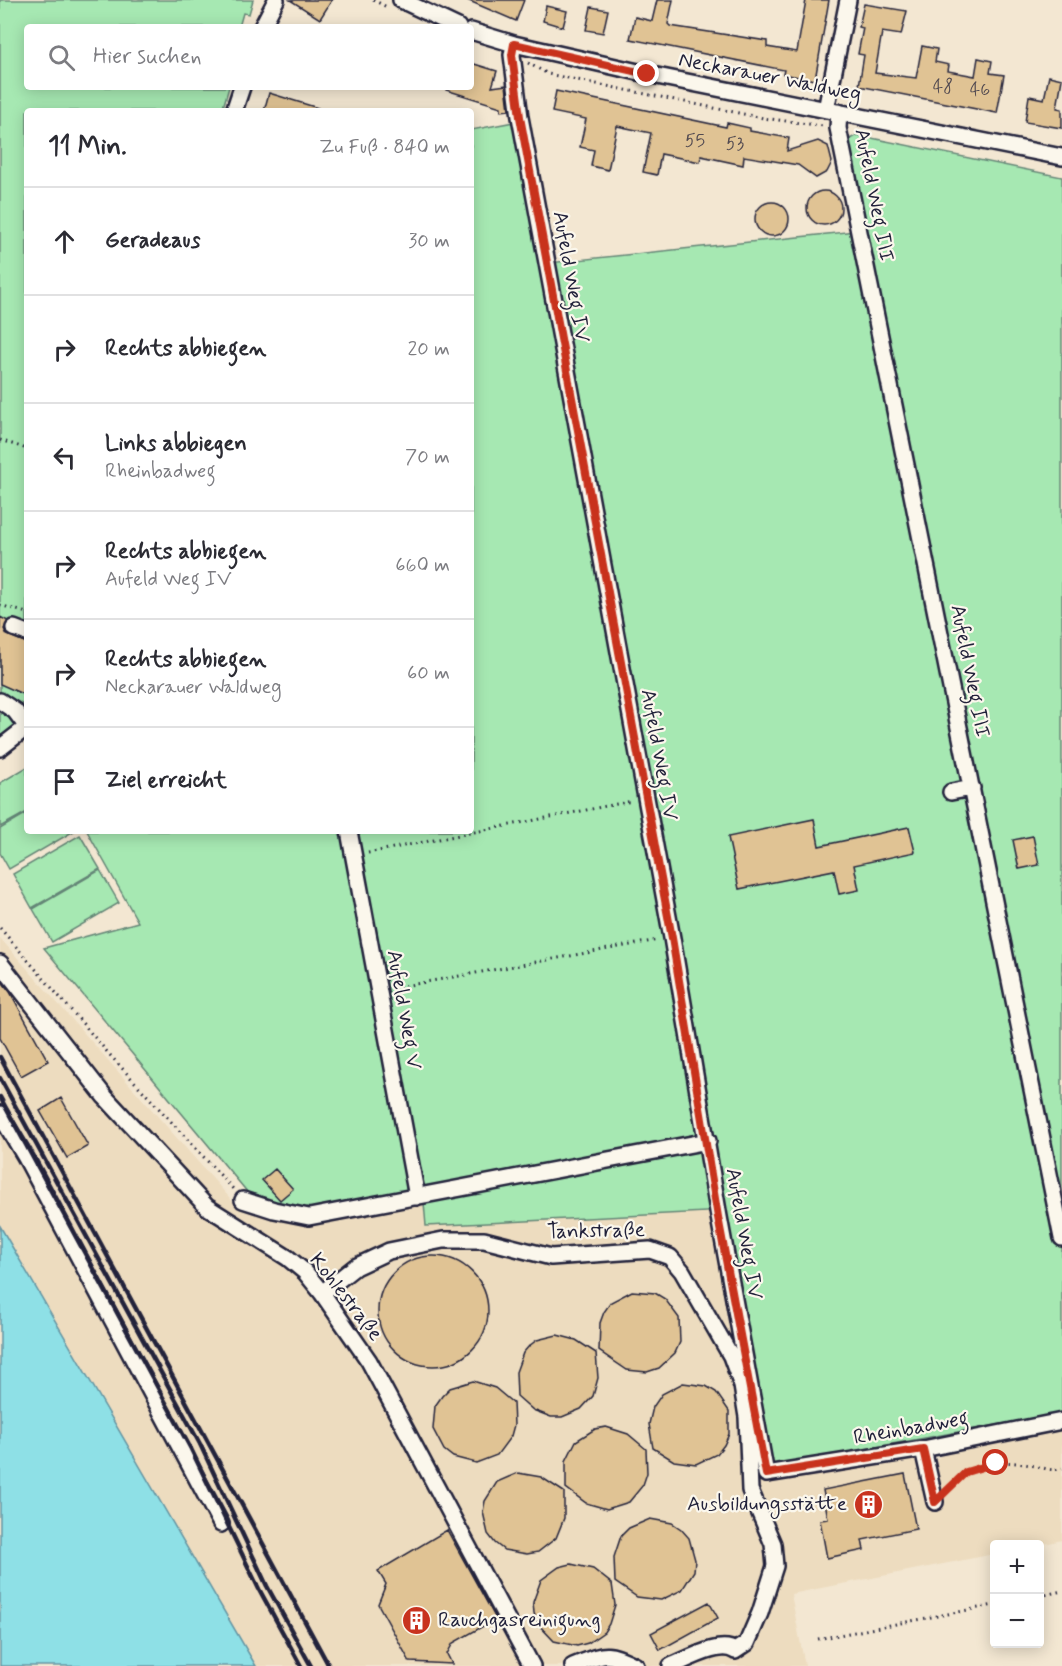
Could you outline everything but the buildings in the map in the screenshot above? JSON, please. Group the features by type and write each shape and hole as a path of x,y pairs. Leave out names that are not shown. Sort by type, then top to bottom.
{"street":[{"path":"264,24 276,0"},
{"path":"401,0 452,24"},
{"name":"Aufeld Weg III","path":"848,0 833,111 1062,1238"},
{"name":"Neckarauer Waldweg","path":"474,32 514,44 1062,157"},
{"name":"Aufeld Weg IV","path":"514,44 512,55 520,117 672,938 708,1141 718,1217 766,1474"},
{"path":"235,108 241,90"},
{"path":"0,701 15,711 24,723"},
{"path":"0,748 24,729"},
{"path":"951,792 972,788"},
{"name":"Aufeld Weg V","path":"350,834 417,1197"},
{"name":"Kohlestraße","path":"0,963 105,1097 207,1207 288,1258 305,1272 322,1293 369,1361 532,1666"},
{"path":"0,1114 26,1158 221,1524"},
{"path":"243,1200 274,1210 309,1217 708,1141"},
{"name":"Tankstraße","path":"322,1293 354,1267 389,1251 443,1240 484,1240 551,1257 650,1250 670,1257 682,1271 731,1356 742,1386 747,1417 750,1490 773,1544 775,1566 760,1613 747,1643 735,1651"},
{"name":"Rheinbadweg","path":"766,1474 923,1449 1062,1421"},
{"path":"923,1449 935,1502"},
{"path":"670,1666 730,1647 735,1651 742,1666"},
{"path":"573,1666 603,1655 619,1656 636,1666"}],"path":[{"path":"0,440 24,448"},
{"path":"0,605 24,612"},
{"path":"474,832 646,798"},
{"path":"354,855 462,834"},
{"path":"0,928 109,1054 243,1200"},
{"path":"379,991 672,938"},
{"path":"935,1502 959,1477 982,1465 1009,1462 1052,1470 1062,1468"},
{"path":"1044,1595 1062,1592"},
{"path":"818,1639 990,1606"}],"shaded area":[{"path":"0,938 237,1206 308,1223 424,1202 426,1226 714,1211 763,1479 915,1454 926,1460 937,1459 945,1452 1062,1427 1062,1540 1044,1544 1044,1540 990,1540 990,1555 791,1594 805,1666 256,1666 0,1226"}],"green space":[{"path":"0,0 253,0 249,14 243,13 240,24 24,24 24,90 228,90 223,108 24,108 24,702 14,714 16,727 0,742"},
{"path":"514,122 539,264 856,231 861,212 848,140 857,135 1062,177 1062,1413 771,1466 726,1211 426,1226 423,1191 308,1211 249,1194 44,948 138,922 89,834 474,834 474,129"},
{"path":"24,769 24,814 0,827 0,783"},
{"path":"24,815 24,834 69,834 9,869 0,853 0,829"},
{"path":"80,835 100,869 32,908 13,874"},
{"path":"100,870 119,903 52,942 33,909"}],"water":[{"path":"0,1226 256,1666 0,1666"}],"railway":[{"path":"0,1057 329,1666"},
{"path":"0,1078 200,1444 267,1586 311,1666"},
{"path":"0,1097 191,1449 259,1589 301,1666"}],"place":[{"name":"Ausbildungsstätte","path":"868,1504"},
{"name":"Rauchgasreinigung","path":"417,1620"}],"route":[{"path":"647,74 514,44 512,55 520,117 672,938 708,1141 718,1217 766,1474 923,1449 935,1502 939,1501 966,1472 974,1467 996,1463"}]}
